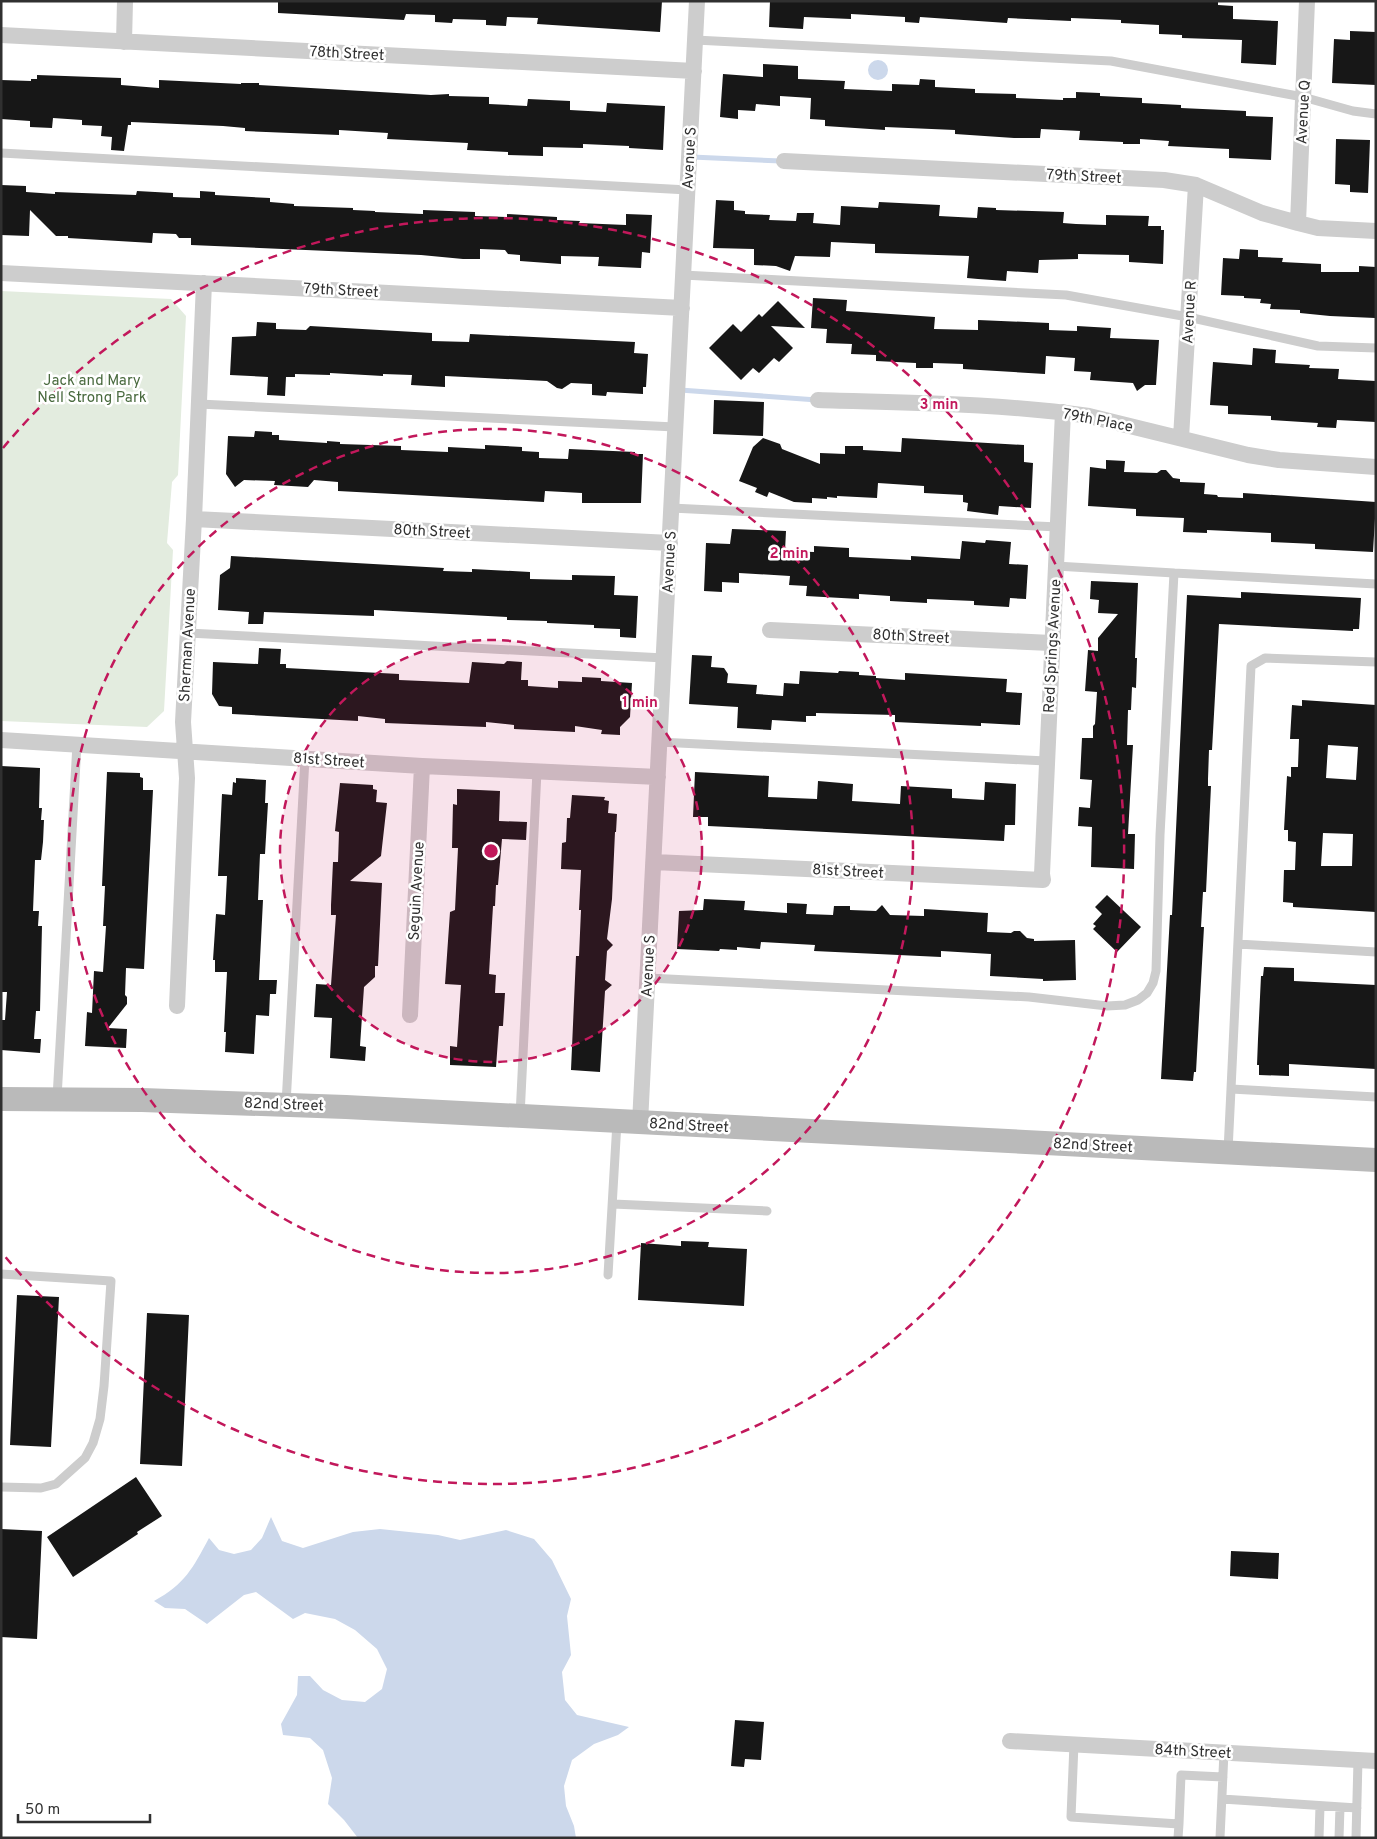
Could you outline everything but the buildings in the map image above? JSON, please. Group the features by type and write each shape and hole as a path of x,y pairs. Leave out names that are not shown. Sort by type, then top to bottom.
{"main road":[{"name":"82nd Street","path":"1,1099 286,1104 1376,1160"}],"street":[{"path":"124,42 125,1"},
{"name":"Avenue S","path":"629,1122 648,978 697,1"},
{"name":"Avenue Q","path":"1298,224 1307,1"},
{"name":"78th Street","path":"1,35 694,71"},
{"name":"79th Street","path":"784,161 1164,180 1196,185 1262,213 1298,224 1318,228 1376,231"},
{"name":"Avenue R","path":"1181,438 1196,185"},
{"name":"79th Street","path":"1,273 682,308"},
{"name":"Sherman Avenue","path":"177,1006 187,778 183,722 204,283"},
{"name":"79th Place","path":"818,400 1016,407 1063,412 1089,416 1248,455 1330,464 1376,466"},
{"name":"Red Springs Avenue","path":"1043,880 1051,643 1063,412"},
{"name":"80th Street","path":"194,519 670,543"},
{"name":"80th Street","path":"770,630 1051,643"},
{"name":"81st Street","path":"1,740 422,766 658,777"},
{"name":"Seguin Avenue","path":"410,1015 422,766"},
{"name":"81st Street","path":"654,862 1043,880"},
{"name":"84th Street","path":"1010,1741 1376,1761"}],"lane":[{"path":"695,40 1111,61 1303,97 1353,111 1376,114"},
{"path":"1,153 688,190"},
{"path":"684,275 1066,295 1188,317 1318,346 1376,348"},
{"path":"199,404 676,427"},
{"path":"671,508 1058,527"},
{"path":"1056,566 1376,584"},
{"path":"648,978 1029,998 1107,1006 1125,1006 1138,1000 1147,993 1153,983 1156,971 1161,826 1174,573"},
{"path":"188,634 664,658"},
{"path":"1228,1152 1251,666 1265,658 1376,662"},
{"path":"659,742 1046,761"},
{"path":"56,1099 77,744"},
{"path":"286,1104 305,758"},
{"path":"520,1116 537,771"},
{"path":"1238,944 1376,952"},
{"path":"1231,1089 1376,1096"},
{"path":"608,1275 613,1204 629,1122"},
{"path":"613,1204 767,1211"},
{"path":"1,1274 111,1281 104,1386 100,1419 93,1443 84,1458 56,1484 41,1488 1,1487"},
{"path":"1074,1744 1071,1817 1179,1824"},
{"path":"1220,1838 1224,1752"},
{"path":"1356,1838 1358,1760"},
{"path":"1178,1838 1182,1775 1223,1777"},
{"path":"1222,1799 1357,1808"},
{"path":"1319,1838 1320,1806"},
{"path":"1339,1838 1340,1807"}],"green space":[{"name":"Jack and Mary Nell Strong Park","path":"1,291 171,299 186,316 178,475 172,482 167,543 173,550 164,711 147,727 1,721"}],"water":[{"path":"878,60 885,63 888,70 885,77 878,80 871,77 868,70 871,63"},
{"path":"271,1517 282,1541 303,1548 353,1532 380,1529 438,1535 460,1540 506,1530 534,1539 552,1560 571,1599 567,1616 571,1655 562,1672 565,1700 577,1715 629,1727 618,1735 594,1744 572,1760 564,1786 566,1806 574,1826 576,1838 358,1838 328,1804 332,1778 323,1750 310,1738 283,1735 281,1724 297,1695 298,1676 310,1676 323,1690 342,1700 365,1702 382,1689 387,1669 377,1649 355,1630 335,1619 305,1613 293,1619 256,1592 244,1595 207,1624 185,1609 165,1608 154,1601 181,1582 209,1538 219,1550 234,1554 251,1550 262,1538"}],"waterway":[{"path":"692,157 781,161"},
{"path":"680,390 817,400"}]}
